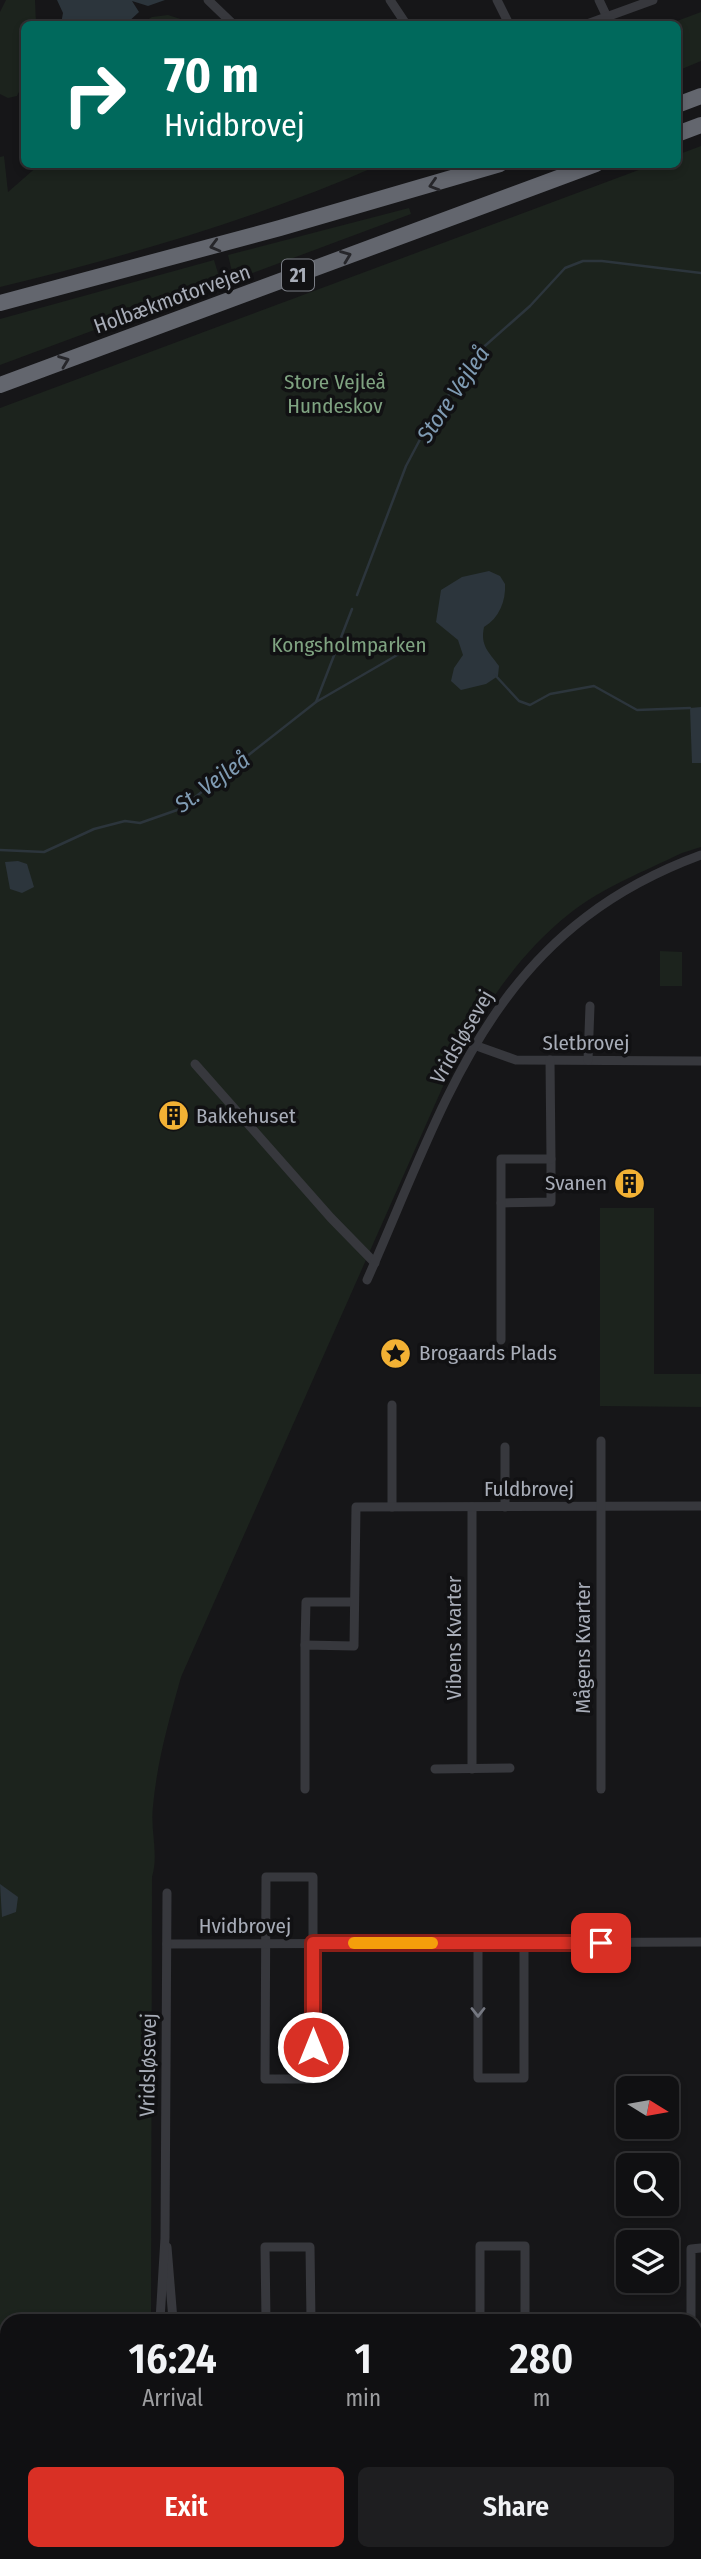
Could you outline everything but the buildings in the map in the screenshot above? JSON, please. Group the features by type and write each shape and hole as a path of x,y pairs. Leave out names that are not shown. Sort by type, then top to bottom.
{"highway":[{"path":"681,104 701,96"},
{"path":"681,132 701,125"},
{"name":"Holbækmotorvejen","path":"0,303 280,228 485,168"},
{"name":"Holbækmotorvejen","path":"0,386 585,168"}],"street":[{"path":"208,0 230,21"},
{"path":"390,0 404,21"},
{"path":"497,0 508,21"},
{"path":"599,0 607,17"},
{"path":"596,21 653,0"},
{"name":"Vridsløsevej","path":"367,1280 444,1103 474,1045 506,995 550,946 583,918 632,886 701,855"},
{"path":"588,1060 590,1006"},
{"name":"Sletbrovej","path":"474,1045 516,1060 701,1061"},
{"path":"501,1203 551,1202 551,1060"},
{"path":"195,1064 331,1218 375,1263"},
{"path":"501,1340 501,1159 551,1159"},
{"path":"392,1507 393,1405"},
{"name":"Mågens Kvarter","path":"601,1441 601,1788"},
{"path":"505,1447 505,1507"},
{"name":"Fuldbrovej","path":"354,1602 356,1507 701,1506"},
{"name":"Vibens Kvarter","path":"471,1507 472,1769"},
{"path":"305,1646 354,1646 354,1602 306,1602 305,1646 305,1789"},
{"path":"435,1769 510,1768"},
{"path":"265,1877 313,1877 313,2079 265,2078 265,1943 265,1877"},
{"name":"Vridsløsevej","path":"160,2314 166,2238 167,1893"},
{"name":"Hvidbrovej","path":"167,1944 701,1942"},
{"path":"478,1944 478,2078 524,2078 524,1944"},
{"name":"Vridsløsevej","path":"166,2238 171,2264 173,2314"},
{"path":"480,2314 480,2246 525,2246 525,2314"},
{"path":"266,2314 265,2247 310,2247 310,2314"},
{"path":"691,2314 691,2249 701,2248"}],"green space":[{"path":"6,0 35,0 36,21 21,21 21,87 17,96 8,98 0,94 0,12"},
{"path":"701,12 701,61 681,69 681,21 677,21"},
{"path":"168,15 187,21 146,21 152,17"},
{"name":"Kongsholmparken","path":"701,146 701,847 682,853 609,888 569,914 515,968 472,1031 448,1075 181,1677 157,1773 152,1815 155,1859 152,1877 151,2314 0,2314 0,408 644,168 681,168 681,154"},
{"path":"4,156 8,192 36,168 372,168 240,219 96,262 0,287 0,157"},
{"path":"409,208 411,214 234,280 228,255"},
{"path":"214,260 221,283 0,365 0,319"},
{"path":"660,951 682,952 682,986 660,986"},
{"path":"600,1208 654,1208 654,1374 701,1374 701,1407 600,1406"}],"shaded area":[{"path":"57,0 165,0 148,6 132,1 139,12 129,21 62,21 63,13"},
{"path":"489,571 500,576 505,584 500,608 494,619 484,627 483,634 486,648 499,666 498,676 486,684 461,690 451,681 454,668 463,655 458,640 436,622 441,590 462,577"},
{"path":"701,707 701,763 692,763 690,708"},
{"path":"18,861 27,864 34,887 22,893 10,889 5,862"},
{"path":"0,1884 18,1897 16,1912 2,1917"}],"waterway":[{"name":"Store Vejleå","path":"357,595 406,466 425,430 478,352 530,306 565,268 583,261 602,261 701,273"},
{"name":"St. Vejleå","path":"0,850 44,852 94,829 125,821 140,823 180,809 316,702 352,609"},
{"path":"316,702 411,647 423,651"},
{"path":"495,675 519,701 530,705 550,694 594,686 637,710 690,708"}],"slow traffic":[{"path":"354,1943 432,1943"}],"place":[{"name":"Bakkehuset","path":"173,1116"},
{"name":"Svanen","path":"630,1183"},
{"name":"Brogaards Plads","path":"396,1353"}],"route":[{"path":"313,2047 313,1943 601,1943"}],"park label":[{"name":"Store Vejleå Hundeskov","path":"335,394"}]}
